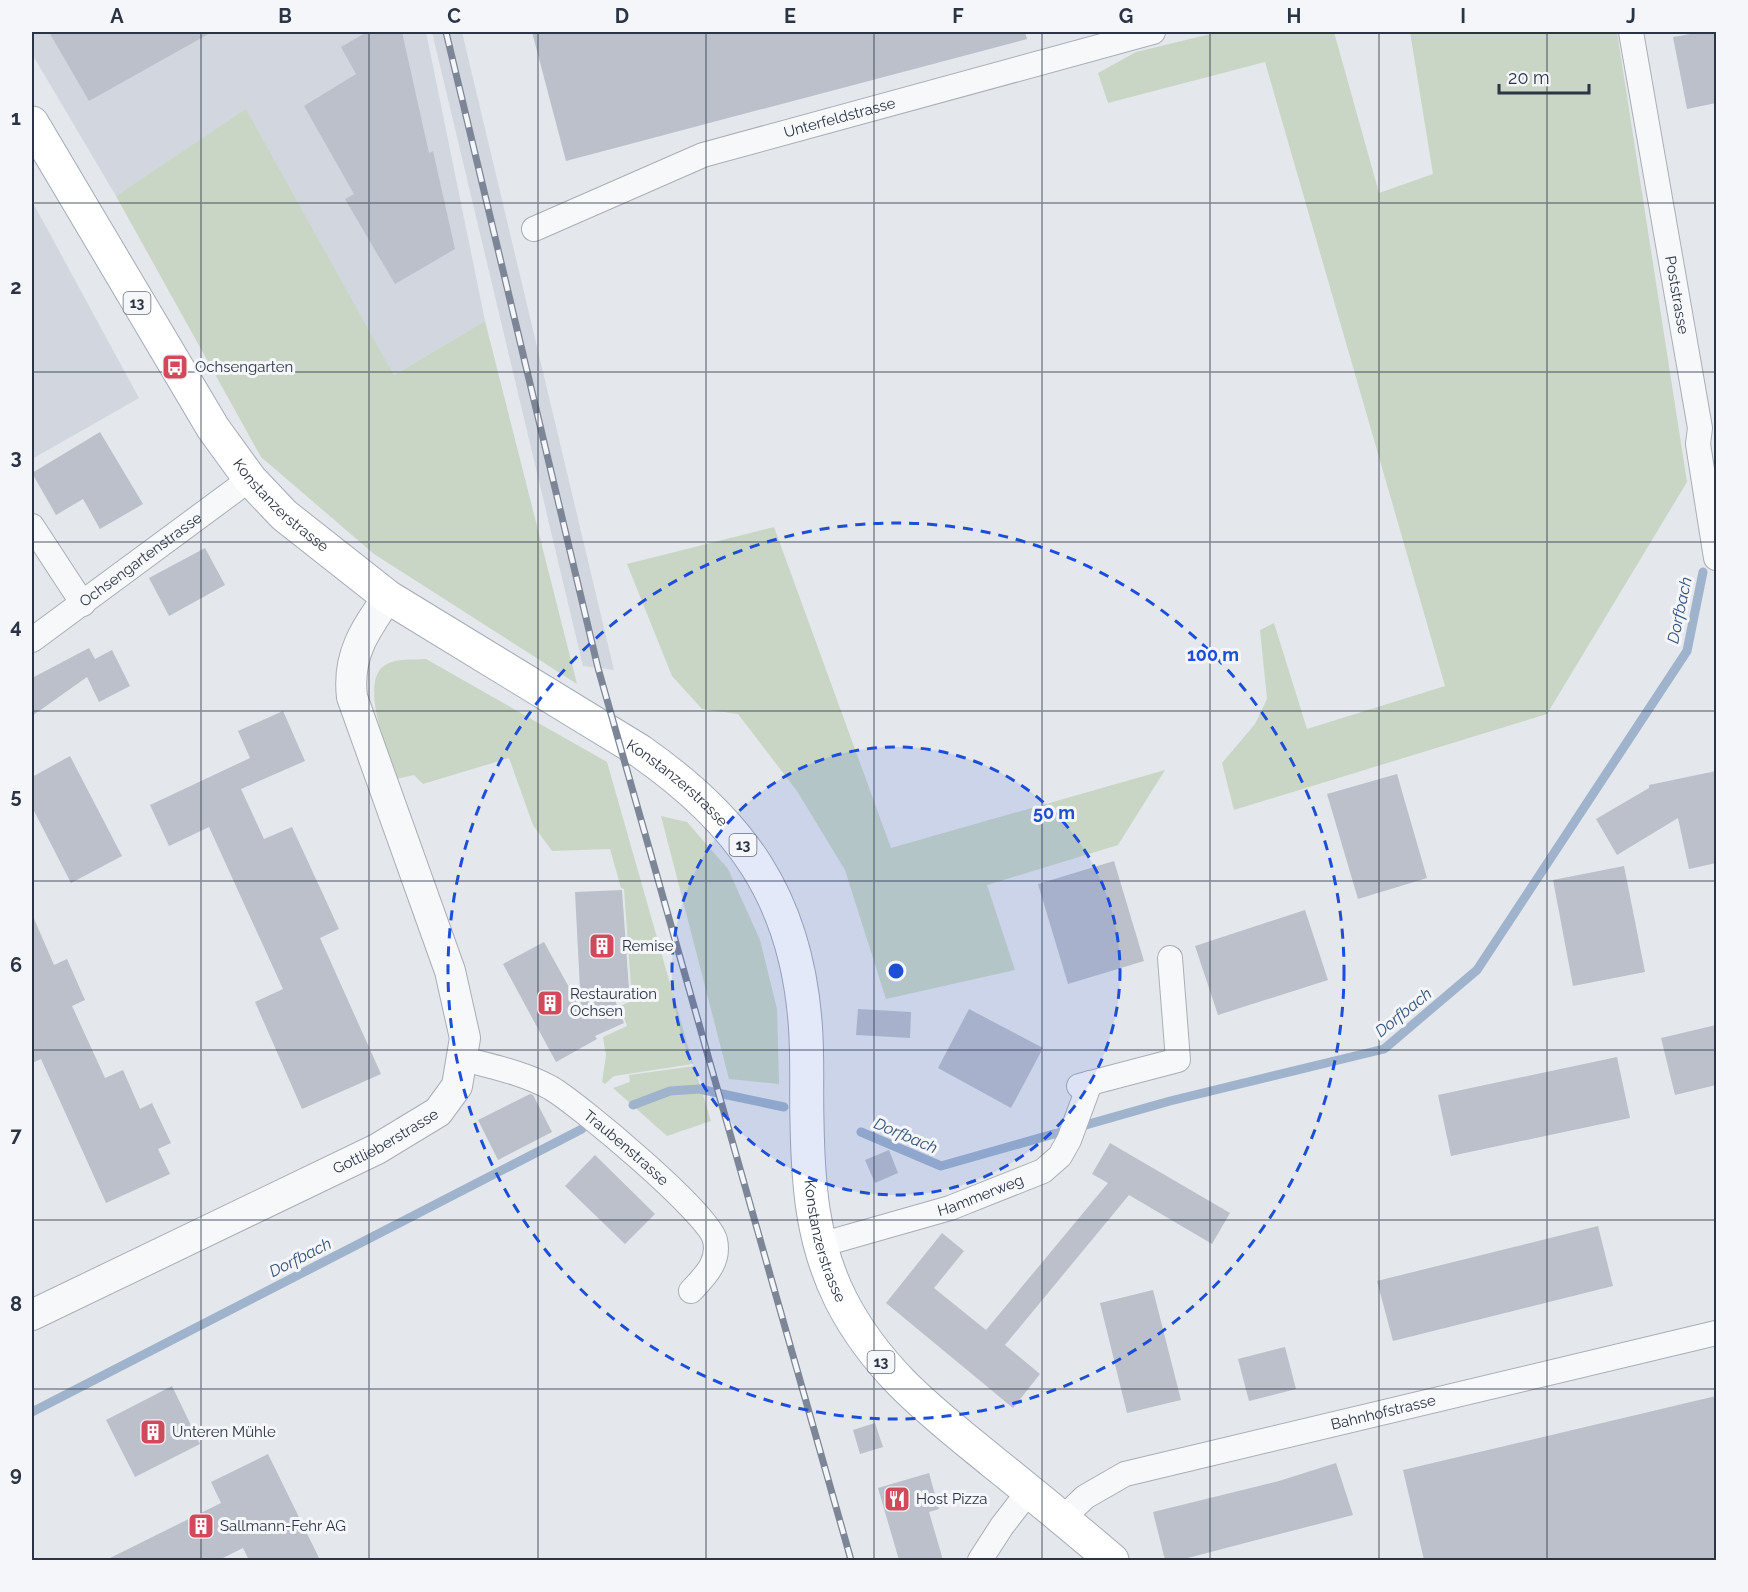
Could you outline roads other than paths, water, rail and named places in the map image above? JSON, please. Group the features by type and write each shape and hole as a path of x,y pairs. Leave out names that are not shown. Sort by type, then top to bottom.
{"main road":[{"name":"Konstanzerstrasse","path":"32,123 175,367 250,479 284,515 388,597 640,751 678,778 713,809 743,844 766,882 786,925 798,972 805,1021 807,1139 811,1204 820,1245 833,1281 851,1318 893,1377 912,1396 1112,1560"}],"street":[{"name":"Unterfeldstrasse","path":"534,230 703,155 1153,32"},
{"name":"Poststrasse","path":"1631,32 1700,428 1698,444 1716,558"},
{"name":"Ochsengartenstrasse","path":"32,640 250,479"},
{"path":"32,526 83,604"},
{"name":"Gottlieberstrasse","path":"32,1315 357,1160 414,1129 438,1112 457,1086 464,1059 463,1021 450,971 352,697 350,673 354,651 388,597"},
{"name":"Hammerweg","path":"820,1245 950,1208 1042,1171 1060,1156 1069,1140 1079,1114 1084,1084 1178,1060 1170,958"},
{"name":"Traubenstrasse","path":"464,1059 513,1072 549,1087 582,1109 698,1213 715,1239 713,1266 691,1291"},
{"name":"Bahnhofstrasse","path":"1063,1518 1085,1497 1125,1474 1716,1333"},
{"path":"980,1560 1029,1491"}],"waterway":[{"name":"Dorfbach","path":"861,1132 941,1166 1170,1101 1384,1049 1477,970 1687,651 1703,572"},
{"name":"Dorfbach","path":"633,1105 670,1091 699,1089 784,1107"},
{"name":"Dorfbach","path":"32,1412 582,1129"}],"railway":[{"path":"446,32 598,668 851,1560"}],"place":[{"name":"Ochsengarten","path":"175,367"},
{"name":"Remise","path":"602,946"},
{"name":"Restauration Ochsen","path":"550,1003"},
{"name":"Unteren Mühle","path":"153,1432"},
{"name":"Host Pizza","path":"897,1499"},
{"name":"Sallmann-Fehr AG","path":"201,1526"}]}
